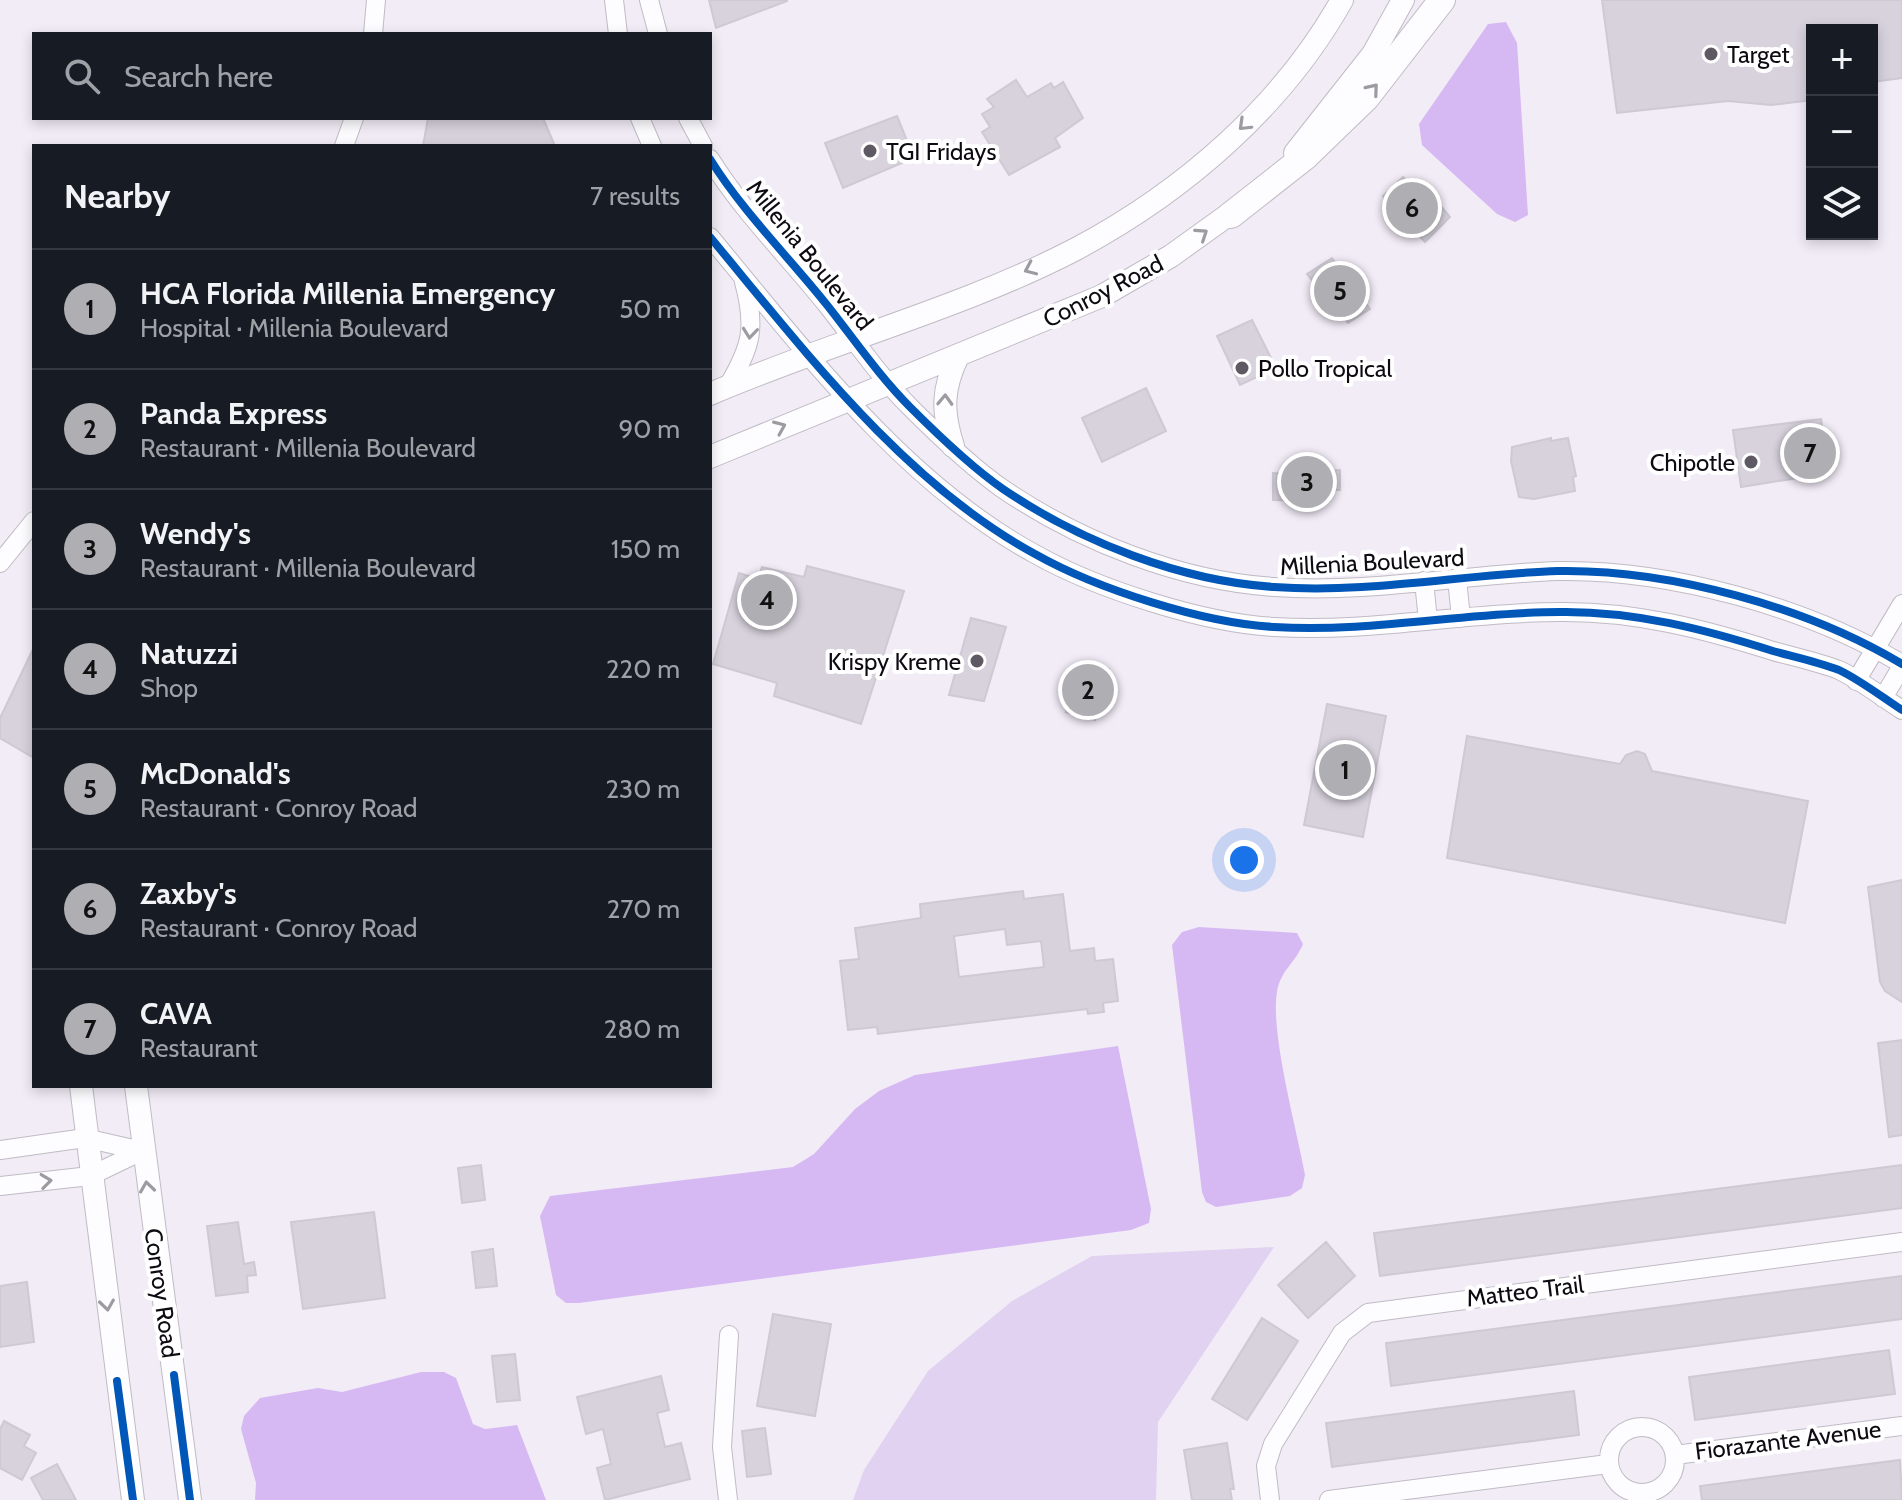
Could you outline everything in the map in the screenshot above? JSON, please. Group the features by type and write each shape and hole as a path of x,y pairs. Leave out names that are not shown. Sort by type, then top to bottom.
{"highway":[{"path":"1231,215 1306,156 1366,98 1442,0"}],"main road":[{"name":"Conroy Road","path":"719,390 1049,261 1142,209 1196,171 1249,122 1297,68 1342,0"},
{"name":"Conroy Road","path":"712,456 1102,296 1231,215 1285,164 1333,108 1373,54 1403,0"},
{"path":"953,446 945,421 944,396 958,356"},
{"path":"81,1088 85,1138 133,1500"},
{"name":"Conroy Road","path":"136,1088 190,1500"}],"street":[{"path":"373,32 376,0"},
{"path":"614,0 618,32"},
{"path":"649,0 657,32"},
{"path":"345,144 353,120"},
{"path":"641,120 651,144"},
{"path":"689,120 702,144"},
{"name":"Millenia Boulevard","path":"712,162 738,199 889,383 953,446 1002,488 1103,543 1156,562 1219,579 1274,587 1344,587 1560,571 1638,576 1713,590 1819,624 1875,648 1902,665"},
{"path":"712,239 810,354 920,472 979,521 1035,555 1088,580 1144,600 1272,627 1345,627 1560,611 1633,616 1704,629 1840,671 1902,710"},
{"path":"719,390 751,340 752,313 742,276"},
{"path":"0,563 32,523"},
{"path":"1457,579 1461,618"},
{"path":"1424,581 1428,621"},
{"path":"1856,681 1902,604"},
{"path":"1883,698 1902,665"},
{"path":"0,1150 85,1138 142,1151"},
{"path":"0,1186 90,1176 142,1151"},
{"name":"Matteo Trail","path":"1270,1500 1266,1466 1273,1444 1342,1333 1368,1313 1902,1242"},
{"path":"728,1500 722,1447 729,1335"},
{"name":"Fiorazante Avenue","path":"1675,1455 1902,1426"},
{"path":"1632,1427 1660,1432 1675,1455 1672,1474 1658,1494 1634,1496 1616,1482 1608,1464 1612,1445 1632,1427"},
{"path":"1329,1500 1608,1464"}],"shaded area":[{"path":"1506,22 1517,43 1528,215 1515,222 1497,214 1422,145 1419,124 1488,24"},
{"path":"1199,927 1297,933 1303,944 1281,978 1276,1010 1281,1056 1305,1175 1302,1188 1290,1196 1216,1207 1206,1202 1202,1192 1172,945 1182,932"},
{"path":"1118,1046 1151,1209 1149,1223 1131,1230 579,1303 566,1303 556,1295 540,1216 550,1196 793,1167 814,1154 855,1109 879,1091 915,1075"},
{"path":"1274,1247 1158,1422 1156,1500 853,1500 864,1470 928,1371 1012,1301 1092,1256"},
{"path":"421,1372 444,1372 456,1378 473,1424 485,1429 517,1425 546,1500 255,1500 256,1483 241,1429 244,1416 260,1398 318,1388 342,1392"}],"building":[{"path":"709,0 787,0 787,1 716,28"},
{"name":"Target","path":"1602,0 1902,0 1902,78 1878,81 1878,24 1806,24 1806,101 1771,105 1728,101 1617,113"},
{"path":"1016,80 1027,97 1051,83 1054,88 1063,82 1083,118 1055,138 1060,147 1009,175 982,132 990,127 982,114 994,107 987,99"},
{"name":"TGI Fridays","path":"897,116 914,158 843,188 825,143"},
{"path":"428,120 544,120 554,144 423,144"},
{"path":"1403,177 1417,191 1420,187 1425,193 1428,191 1450,217 1425,242 1383,196"},
{"path":"1332,258 1370,309 1348,323 1307,274"},
{"path":"1252,320 1276,368 1240,385 1217,336"},
{"path":"1146,388 1166,431 1102,462 1082,418"},
{"path":"1821,419 1829,473 1741,487 1733,430"},
{"path":"1551,438 1551,441 1568,438 1576,476 1573,477 1575,491 1534,499 1519,497 1511,461 1512,447"},
{"path":"1328,467 1328,471 1340,470 1340,490 1329,490 1329,501 1273,500 1273,473 1287,474 1287,469"},
{"path":"807,566 904,591 861,724 774,696 777,683 713,664 739,573 758,579 762,567 804,577"},
{"name":"Krispy Kreme","path":"971,618 1006,627 984,701 949,695"},
{"path":"32,651 32,757 0,738 0,718"},
{"path":"1081,663 1109,669 1095,720 1066,712"},
{"path":"1327,704 1386,716 1363,837 1304,825"},
{"path":"1467,736 1620,764 1626,755 1637,751 1645,754 1652,771 1808,801 1785,923 1447,858"},
{"path":"1902,880 1902,1002 1885,991 1880,982 1868,887"},
{"path":"1023,891 1024,899 1063,894 1070,951 1094,948 1095,961 1113,959 1118,1001 1103,1003 1104,1012 1088,1014 1087,1009 878,1034 877,1027 848,1030 840,961 859,959 855,928 921,918 920,904","holes":["1005,929 1007,945 1041,941 1044,967 959,977 954,936"]},
{"path":"1902,1040 1902,1135 1889,1137 1878,1043"},
{"path":"481,1165 485,1200 462,1203 458,1168"},
{"path":"1902,1165 1902,1208 1380,1276 1374,1233"},
{"path":"374,1212 385,1298 303,1309 291,1222"},
{"path":"238,1222 244,1264 254,1262 256,1275 247,1276 248,1292 216,1296 207,1226"},
{"path":"1326,1242 1355,1276 1308,1318 1278,1285"},
{"path":"493,1249 497,1286 476,1288 472,1252"},
{"path":"1902,1276 1902,1319 1391,1386 1386,1343"},
{"path":"27,1282 34,1342 0,1347 0,1286"},
{"path":"773,1314 831,1324 815,1416 757,1406"},
{"path":"1262,1318 1298,1341 1247,1420 1212,1399"},
{"path":"1889,1350 1895,1394 1695,1420 1689,1377"},
{"path":"515,1354 520,1400 497,1402 492,1356"},
{"path":"661,1376 669,1410 657,1413 665,1447 681,1443 690,1479 605,1500 597,1468 611,1464 603,1429 586,1434 577,1397"},
{"path":"1574,1391 1579,1435 1332,1467 1326,1423"},
{"path":"4,1421 30,1435 24,1446 36,1453 22,1480 0,1468 0,1429"},
{"path":"765,1428 771,1474 747,1477 742,1431"},
{"path":"1227,1443 1234,1489 1230,1489 1232,1500 1192,1500 1184,1450"},
{"path":"1900,1460 1902,1500 1702,1500 1700,1486"},
{"path":"57,1464 76,1500 43,1500 31,1478"}],"cycle path":[{"path":"712,162 751,216 888,383 921,418 1003,489 1065,526 1099,542 1133,556 1203,577 1274,587 1381,586 1558,571 1645,577 1736,595 1781,609 1824,625 1902,664"},
{"path":"712,239 820,368 899,452 987,525 1035,554 1089,580 1151,602 1215,619 1274,627 1346,627 1560,612 1642,618 1721,635 1831,667 1902,710"},
{"path":"174,1375 190,1500"},
{"path":"117,1381 133,1500"}],"place":[{"name":"Target","path":"1711,54"},
{"name":"TGI Fridays","path":"870,151"},
{"name":"Zaxby's","path":"1412,208"},
{"name":"McDonald's","path":"1340,291"},
{"name":"Pollo Tropical","path":"1242,368"},
{"name":"CAVA","path":"1810,453"},
{"name":"Chipotle","path":"1751,462"},
{"name":"Wendy's","path":"1307,482"},
{"name":"Natuzzi","path":"767,600"},
{"name":"Krispy Kreme","path":"977,661"},
{"name":"Panda Express","path":"1088,690"},
{"name":"HCA Florida Millenia Emergency","path":"1345,770"}]}
